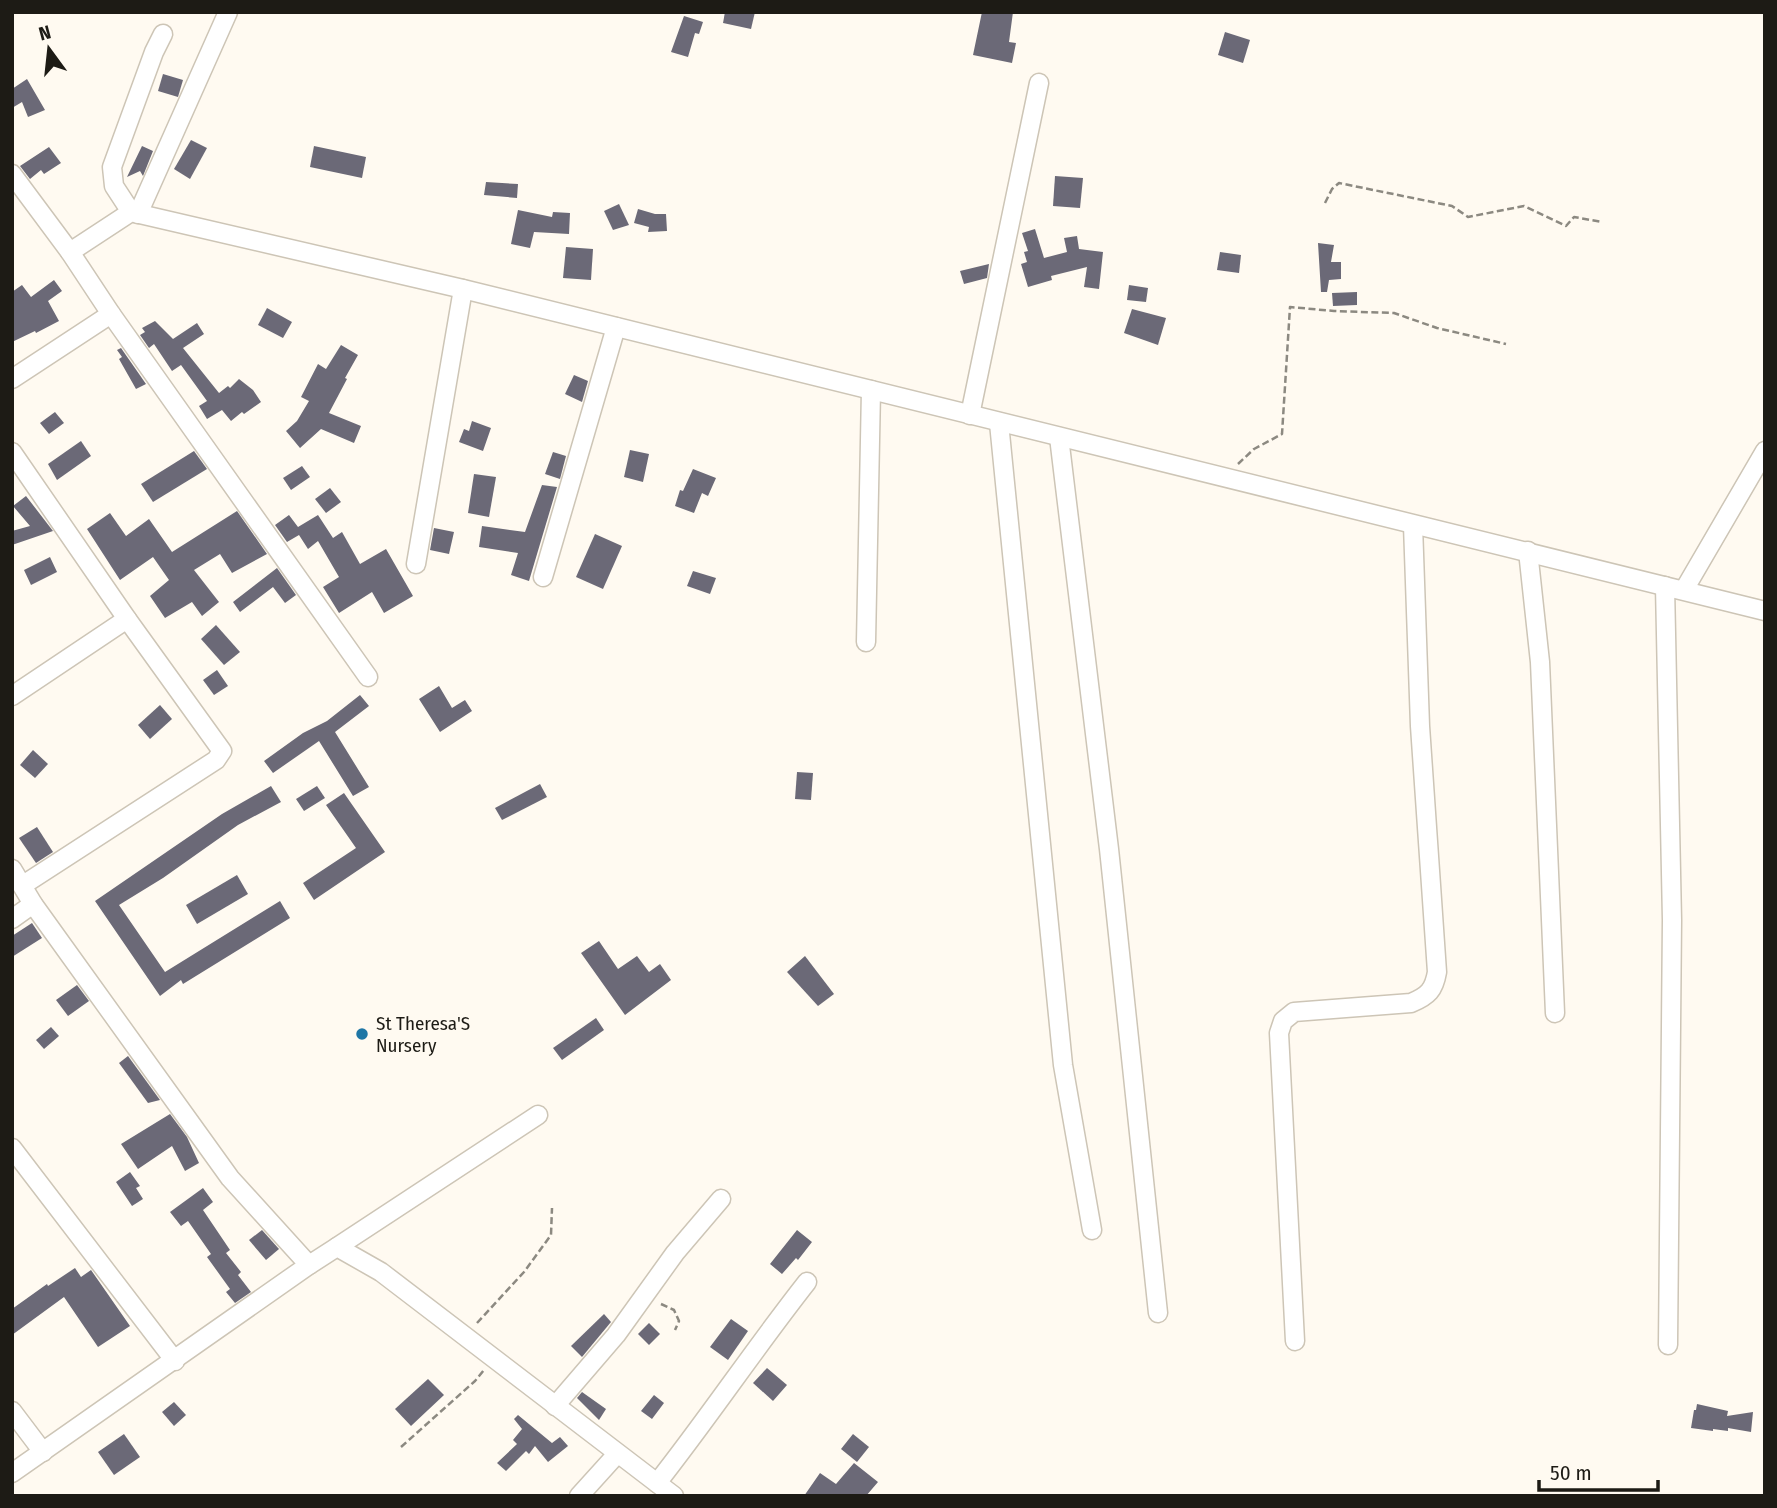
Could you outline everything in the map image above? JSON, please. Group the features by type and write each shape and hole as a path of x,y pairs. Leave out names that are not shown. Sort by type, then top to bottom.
{"street":[{"path":"70,252 134,213 228,12"},
{"path":"163,34 112,167 114,186 134,213 463,289 1765,611"},
{"path":"970,415 1039,83"},
{"path":"12,174 70,252 368,677"},
{"path":"416,564 463,289"},
{"path":"12,379 111,314"},
{"path":"543,577 616,327"},
{"path":"866,642 872,390"},
{"path":"999,423 1063,1065 1091,1230"},
{"path":"1059,437 1109,849 1158,1313"},
{"path":"1684,590 1765,451"},
{"path":"12,452 222,751 216,760 23,885"},
{"path":"1295,1341 1279,1032 1283,1021 1294,1012 1411,1003 1423,999 1434,988 1437,972 1420,726 1412,525"},
{"path":"1528,551 1540,662 1555,1013"},
{"path":"1665,586 1672,920 1668,1345"},
{"path":"12,696 127,619"},
{"path":"12,869 33,904 230,1178 309,1265"},
{"path":"12,919 33,904"},
{"path":"12,1473 309,1265 538,1115"},
{"path":"12,1148 175,1360"},
{"path":"555,1406 616,1335 675,1253 721,1199"},
{"path":"337,1247 381,1272 674,1496"},
{"path":"657,1483 706,1420 755,1348 807,1282"},
{"path":"12,1411 43,1451"},
{"path":"579,1496 617,1454"}],"path":[{"path":"1325,203 1332,189 1339,183 1452,206 1468,217 1524,206 1566,226 1573,217 1602,222"},
{"path":"1223,478 1254,449 1282,434 1290,307 1395,313 1437,328 1506,344"},
{"path":"472,1328 524,1272 551,1235 552,1208"},
{"path":"637,1305 654,1301 674,1310 679,1321 675,1329"},
{"path":"401,1447 475,1381 490,1361"}],"building":[{"path":"725,12 755,12 751,29 723,23"},
{"path":"982,12 1013,12 1009,42 1016,43 1012,63 973,55"},
{"path":"684,16 703,22 699,34 695,33 688,57 671,52"},
{"path":"1225,32 1250,40 1243,63 1218,55"},
{"path":"163,74 183,80 178,97 158,91"},
{"path":"27,79 45,110 28,117 22,102 12,108 12,89"},
{"path":"191,140 207,148 190,179 174,169"},
{"path":"142,146 153,151 143,176 140,171 127,177"},
{"path":"314,146 366,157 362,178 310,167"},
{"path":"49,147 61,163 44,174 41,170 30,179 20,166"},
{"path":"1055,176 1083,178 1080,208 1053,206"},
{"path":"486,182 518,184 517,198 484,195"},
{"path":"619,204 629,225 613,230 604,211"},
{"path":"638,209 666,214 667,231 648,232 649,227 634,223"},
{"path":"518,210 552,217 553,212 570,213 569,234 534,232 530,248 511,244"},
{"path":"1035,229 1044,258 1067,252 1064,238 1077,236 1079,249 1103,252 1099,289 1084,287 1087,267 1051,276 1052,280 1028,287 1021,264 1027,262 1024,252 1028,251 1022,233"},
{"path":"1318,243 1334,245 1331,262 1341,262 1341,279 1329,280 1327,292 1321,292"},
{"path":"566,247 593,249 591,280 563,278"},
{"path":"1220,252 1241,255 1239,273 1217,270"},
{"path":"989,264 987,278 964,284 960,271"},
{"path":"54,280 62,291 48,301 59,321 12,342 12,292 22,285 31,297"},
{"path":"1129,285 1148,288 1146,302 1127,300"},
{"path":"1357,292 1357,305 1333,306 1332,293"},
{"path":"267,308 292,322 283,338 258,325"},
{"path":"1132,309 1166,318 1158,345 1124,333"},
{"path":"155,321 173,339 197,323 204,334 183,348 219,393 228,386 230,388 239,379 253,390 261,402 231,421 222,410 207,419 199,406 207,401 181,365 172,371 154,344 149,348 140,335 145,332 142,328"},
{"path":"341,345 358,355 329,413 361,426 354,443 321,429 300,448 286,431 297,421 309,401 301,397 318,364 326,369"},
{"path":"121,348 146,384 136,389 119,359 122,357 117,350"},
{"path":"574,375 588,381 582,402 565,394"},
{"path":"55,412 64,423 49,434 40,423"},
{"path":"472,421 491,428 483,451 459,442 464,429 469,431"},
{"path":"81,441 91,456 57,480 48,464"},
{"path":"630,450 649,454 643,482 624,477"},
{"path":"194,451 207,469 153,502 141,484"},
{"path":"553,452 566,456 560,479 545,474"},
{"path":"302,466 310,477 291,490 283,478"},
{"path":"693,469 716,478 708,496 702,493 694,513 675,506 680,490 683,491"},
{"path":"474,474 496,477 489,517 468,513"},
{"path":"542,485 557,487 529,581 511,575 518,553 479,547 482,526 525,532"},
{"path":"330,488 341,502 326,513 315,499"},
{"path":"26,496 53,531 12,545 12,531 30,526 13,506"},
{"path":"237,511 267,554 232,573 220,554 194,570 219,602 202,616 192,602 165,618 150,596 169,580 153,557 120,580 87,529 110,513 126,536 149,519 172,552"},
{"path":"289,515 298,527 318,515 333,538 342,532 360,564 386,549 413,596 384,613 372,592 339,613 323,587 339,577 318,541 308,549 299,535 287,542 275,525"},
{"path":"434,528 454,532 449,554 430,550"},
{"path":"595,534 622,546 603,589 576,577"},
{"path":"50,557 57,572 31,585 24,570"},
{"path":"277,568 296,595 285,603 273,587 240,612 233,602"},
{"path":"693,571 716,578 710,594 687,586"},
{"path":"216,625 240,652 224,665 201,639"},
{"path":"217,670 228,686 214,695 203,680"},
{"path":"439,686 452,708 465,700 472,711 440,732 419,699"},
{"path":"360,695 369,706 335,732 369,787 353,796 319,741 273,773 264,761 303,733 327,721"},
{"path":"160,705 172,719 150,739 138,725"},
{"path":"33,750 48,764 35,778 20,765"},
{"path":"797,772 813,773 811,800 795,799"},
{"path":"540,784 547,797 502,820 495,808"},
{"path":"271,786 281,802 238,825 163,878 119,905 165,972 280,901 290,918 183,984 181,980 160,996 95,901 222,814"},
{"path":"317,786 325,798 304,811 296,799"},
{"path":"344,793 385,852 314,900 303,883 356,848 326,805"},
{"path":"37,827 53,852 36,863 19,838"},
{"path":"237,875 248,894 197,924 186,905"},
{"path":"32,923 42,938 12,957 12,936"},
{"path":"599,941 618,969 637,956 649,972 660,964 671,980 625,1015 581,953"},
{"path":"805,956 834,994 818,1006 787,972"},
{"path":"77,985 89,1001 68,1016 56,1000"},
{"path":"596,1018 604,1030 562,1060 553,1048"},
{"path":"51,1027 59,1036 44,1049 36,1040"},
{"path":"128,1056 160,1100 148,1103 119,1063"},
{"path":"170,1114 187,1137 199,1163 185,1171 172,1146 138,1169 121,1144"},
{"path":"130,1172 140,1186 136,1188 143,1199 132,1206 116,1182"},
{"path":"203,1188 213,1202 203,1210 230,1250 226,1253 241,1272 238,1275 251,1292 235,1303 226,1292 230,1289 207,1257 211,1254 188,1221 181,1226 170,1212"},
{"path":"262,1230 279,1249 266,1260 249,1240"},
{"path":"797,1230 812,1242 782,1274 770,1264"},
{"path":"75,1268 81,1277 91,1270 130,1326 98,1347 64,1297 12,1335 12,1309"},
{"path":"604,1314 611,1322 582,1357 571,1346"},
{"path":"731,1319 748,1331 728,1360 710,1347"},
{"path":"649,1323 660,1334 649,1345 638,1334"},
{"path":"767,1368 787,1385 773,1401 753,1383"},
{"path":"428,1379 444,1395 411,1426 395,1409"},
{"path":"582,1392 606,1409 599,1420 577,1398"},
{"path":"654,1395 664,1403 652,1419 641,1411"},
{"path":"174,1402 186,1415 174,1426 162,1412"},
{"path":"1697,1404 1728,1411 1727,1416 1753,1412 1751,1432 1728,1428 1728,1431 1713,1431 1691,1428"},
{"path":"518,1415 552,1443 560,1437 568,1446 548,1462 535,1446 529,1454 526,1451 506,1471 497,1463 517,1444 513,1440 522,1429 514,1419"},
{"path":"124,1434 140,1457 114,1475 98,1452"},
{"path":"853,1434 869,1447 857,1462 841,1449"},
{"path":"854,1463 878,1482 866,1496 804,1496 820,1473 836,1484"}],"place":[{"name":"St Theresa'S Nursery","path":"362,1034"}]}
